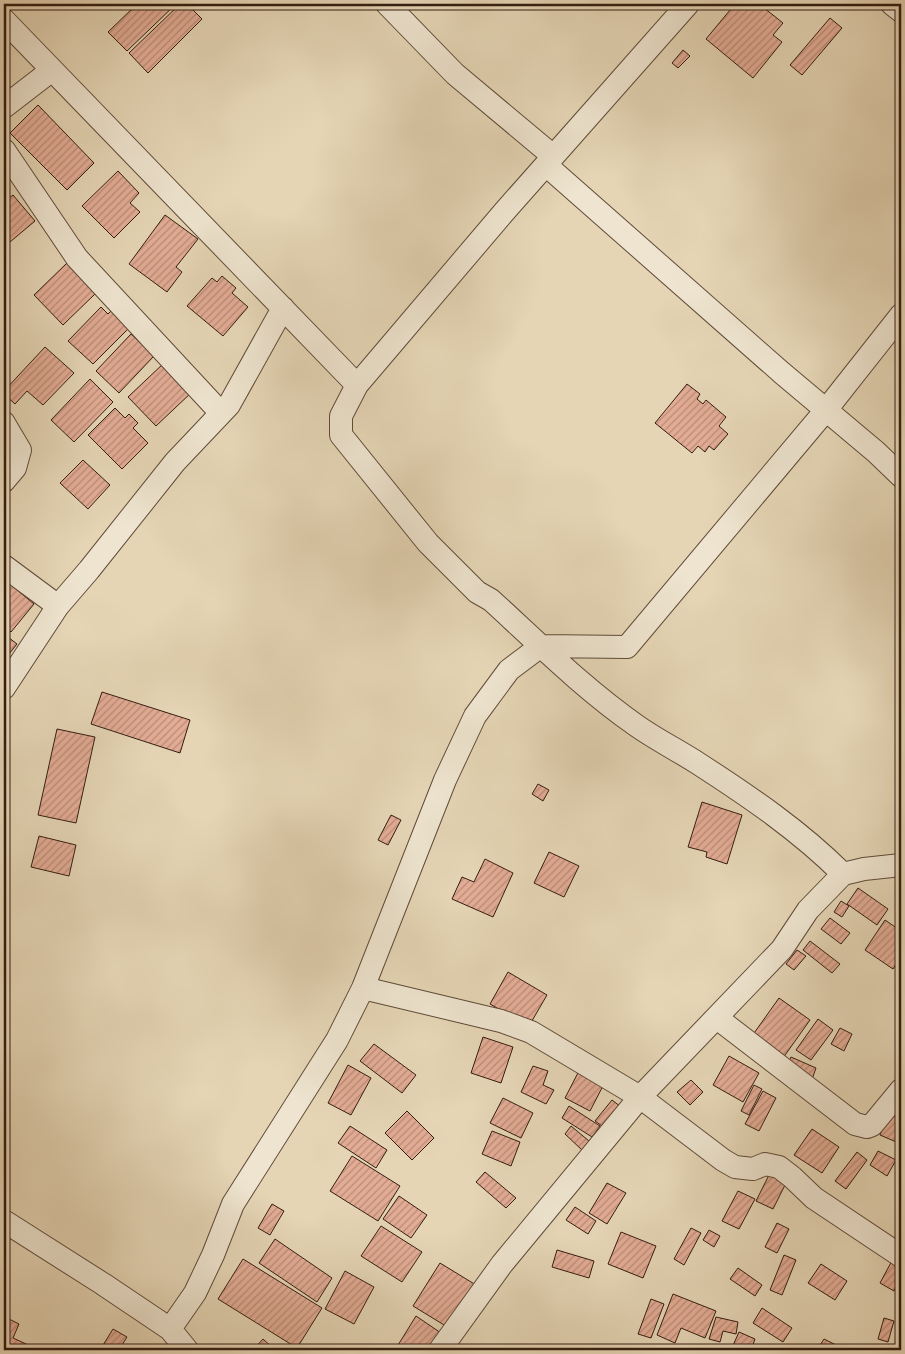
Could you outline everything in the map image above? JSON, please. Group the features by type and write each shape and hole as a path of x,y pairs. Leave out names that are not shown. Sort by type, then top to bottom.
{"street":[{"path":"387,4 455,74 901,476"},
{"path":"688,4 549,160 357,384 341,416 341,435 428,543 477,592 491,600 586,688 631,722 769,810 818,849 843,874"},
{"path":"892,4 901,11"},
{"path":"4,20 357,384"},
{"path":"4,107 52,70"},
{"path":"4,150 78,258 221,413"},
{"path":"4,688 58,606 90,570 175,462 229,405 283,308"},
{"path":"170,1329 195,1293 213,1256 233,1204 337,1040 363,988 445,780 475,716 509,670 541,646 627,647 826,410 901,314"},
{"path":"4,422 20,450 15,468 4,481"},
{"path":"4,566 58,606"},
{"path":"440,1350 502,1264 640,1097 782,949 808,910 843,874 901,864"},
{"path":"363,988 520,1027 640,1097 735,1167 753,1169 765,1164 779,1167 814,1198 901,1256"},
{"path":"717,1018 855,1124 872,1125 901,1090"},
{"path":"4,1221 170,1329 187,1350"}],"building":[{"path":"137,4 176,4 127,51 108,32"},
{"path":"180,4 187,4 202,19 148,73 129,53"},
{"path":"735,4 748,4 751,7 754,4 759,4 783,23 773,35 782,42 753,78 706,39"},
{"path":"830,18 842,28 802,75 790,65"},
{"path":"683,50 690,56 678,68 672,63"},
{"path":"38,105 94,163 67,190 10,133"},
{"path":"118,171 139,193 130,203 140,212 114,238 82,206"},
{"path":"13,195 35,221 4,247 4,202"},
{"path":"165,215 198,239 176,267 182,272 167,292 129,264"},
{"path":"67,263 96,293 63,325 34,295"},
{"path":"222,276 236,288 232,293 248,307 223,336 187,306 212,278 217,282"},
{"path":"101,307 108,314 111,311 129,328 93,364 68,341"},
{"path":"131,334 154,356 119,393 96,371"},
{"path":"45,347 74,373 43,405 27,391 15,404 4,394 4,391"},
{"path":"164,363 192,392 156,426 128,397"},
{"path":"90,379 113,402 74,442 51,420"},
{"path":"687,384 700,394 697,399 703,404 706,400 726,417 719,426 728,434 714,450 709,446 705,452 698,446 692,453 655,423"},
{"path":"115,408 125,418 129,414 138,423 133,428 148,443 122,469 88,435"},
{"path":"83,460 110,485 88,509 60,483"},
{"path":"4,579 34,604 11,632 4,626"},
{"path":"4,634 17,644 9,654 4,650"},
{"path":"102,692 190,720 180,753 91,724"},
{"path":"57,729 95,737 76,823 38,815"},
{"path":"538,784 549,790 543,801 532,794"},
{"path":"702,802 742,815 727,864 706,857 707,852 688,847"},
{"path":"391,815 401,820 388,845 378,840"},
{"path":"39,836 76,845 69,876 31,867"},
{"path":"549,852 579,866 564,897 534,883"},
{"path":"485,859 513,873 493,917 452,899 462,877 474,882"},
{"path":"858,888 888,909 877,925 847,904"},
{"path":"841,901 849,906 842,917 834,912"},
{"path":"830,918 850,933 841,944 821,929"},
{"path":"885,920 901,931 901,957 893,969 865,950"},
{"path":"810,941 840,964 832,973 803,950"},
{"path":"797,950 806,956 794,970 786,964"},
{"path":"508,972 547,995 529,1026 490,1004"},
{"path":"779,998 810,1020 783,1058 752,1036"},
{"path":"818,1019 833,1030 811,1060 796,1050"},
{"path":"840,1028 852,1034 844,1051 831,1044"},
{"path":"483,1037 513,1047 501,1083 471,1073"},
{"path":"374,1044 416,1075 402,1093 360,1061"},
{"path":"729,1056 759,1073 743,1102 713,1085"},
{"path":"791,1057 816,1068 811,1082 785,1070"},
{"path":"348,1065 371,1078 351,1115 328,1103"},
{"path":"533,1066 548,1071 543,1085 554,1090 546,1104 521,1092"},
{"path":"581,1067 606,1080 590,1111 565,1098"},
{"path":"691,1080 703,1092 690,1105 677,1092"},
{"path":"754,1085 762,1089 749,1115 741,1111"},
{"path":"763,1091 776,1098 759,1131 745,1124"},
{"path":"503,1098 533,1113 521,1138 490,1123"},
{"path":"612,1100 621,1107 605,1128 595,1121"},
{"path":"569,1106 600,1126 592,1137 562,1118"},
{"path":"407,1111 434,1138 412,1160 385,1133"},
{"path":"888,1114 901,1119 901,1144 880,1135"},
{"path":"350,1126 387,1150 376,1168 338,1143"},
{"path":"571,1126 589,1141 582,1150 565,1134"},
{"path":"812,1129 839,1147 822,1173 794,1155"},
{"path":"492,1131 520,1142 511,1166 482,1154"},
{"path":"878,1151 896,1160 887,1176 870,1165"},
{"path":"857,1152 867,1160 846,1189 835,1181"},
{"path":"352,1156 400,1186 378,1221 330,1191"},
{"path":"774,1165 791,1173 773,1209 756,1201"},
{"path":"485,1172 516,1198 506,1208 476,1182"},
{"path":"607,1183 626,1193 607,1224 589,1213"},
{"path":"738,1191 755,1199 739,1229 722,1221"},
{"path":"399,1196 427,1215 411,1238 383,1219"},
{"path":"272,1204 284,1211 270,1235 258,1228"},
{"path":"575,1207 596,1221 588,1234 566,1220"},
{"path":"777,1223 789,1229 777,1253 765,1247"},
{"path":"381,1226 422,1252 402,1282 361,1256"},
{"path":"691,1228 701,1233 684,1265 674,1259"},
{"path":"709,1230 720,1236 714,1247 703,1240"},
{"path":"621,1232 656,1246 643,1278 608,1264"},
{"path":"275,1239 332,1278 317,1302 259,1263"},
{"path":"557,1250 594,1261 589,1278 552,1267"},
{"path":"784,1255 796,1260 782,1295 770,1290"},
{"path":"894,1257 901,1261 901,1278 894,1291 880,1283"},
{"path":"243,1259 322,1308 297,1348 218,1299"},
{"path":"440,1263 476,1285 449,1328 413,1306"},
{"path":"821,1264 847,1281 835,1300 808,1283"},
{"path":"738,1268 762,1285 755,1296 730,1279"},
{"path":"345,1271 374,1287 354,1324 325,1309"},
{"path":"673,1294 716,1311 705,1338 681,1328 675,1343 657,1335"},
{"path":"651,1299 664,1304 651,1338 638,1334"},
{"path":"762,1308 792,1328 783,1342 753,1323"},
{"path":"416,1316 441,1333 430,1350 395,1350"},
{"path":"716,1317 738,1322 736,1334 723,1331 720,1342 709,1339"},
{"path":"7,1318 19,1324 13,1338 36,1350 4,1350 4,1325"},
{"path":"884,1318 894,1321 888,1342 878,1339"},
{"path":"113,1329 127,1337 119,1350 100,1350"},
{"path":"739,1332 755,1339 751,1350 731,1350"},
{"path":"263,1339 275,1350 253,1350"},
{"path":"824,1339 846,1350 817,1350"}]}
